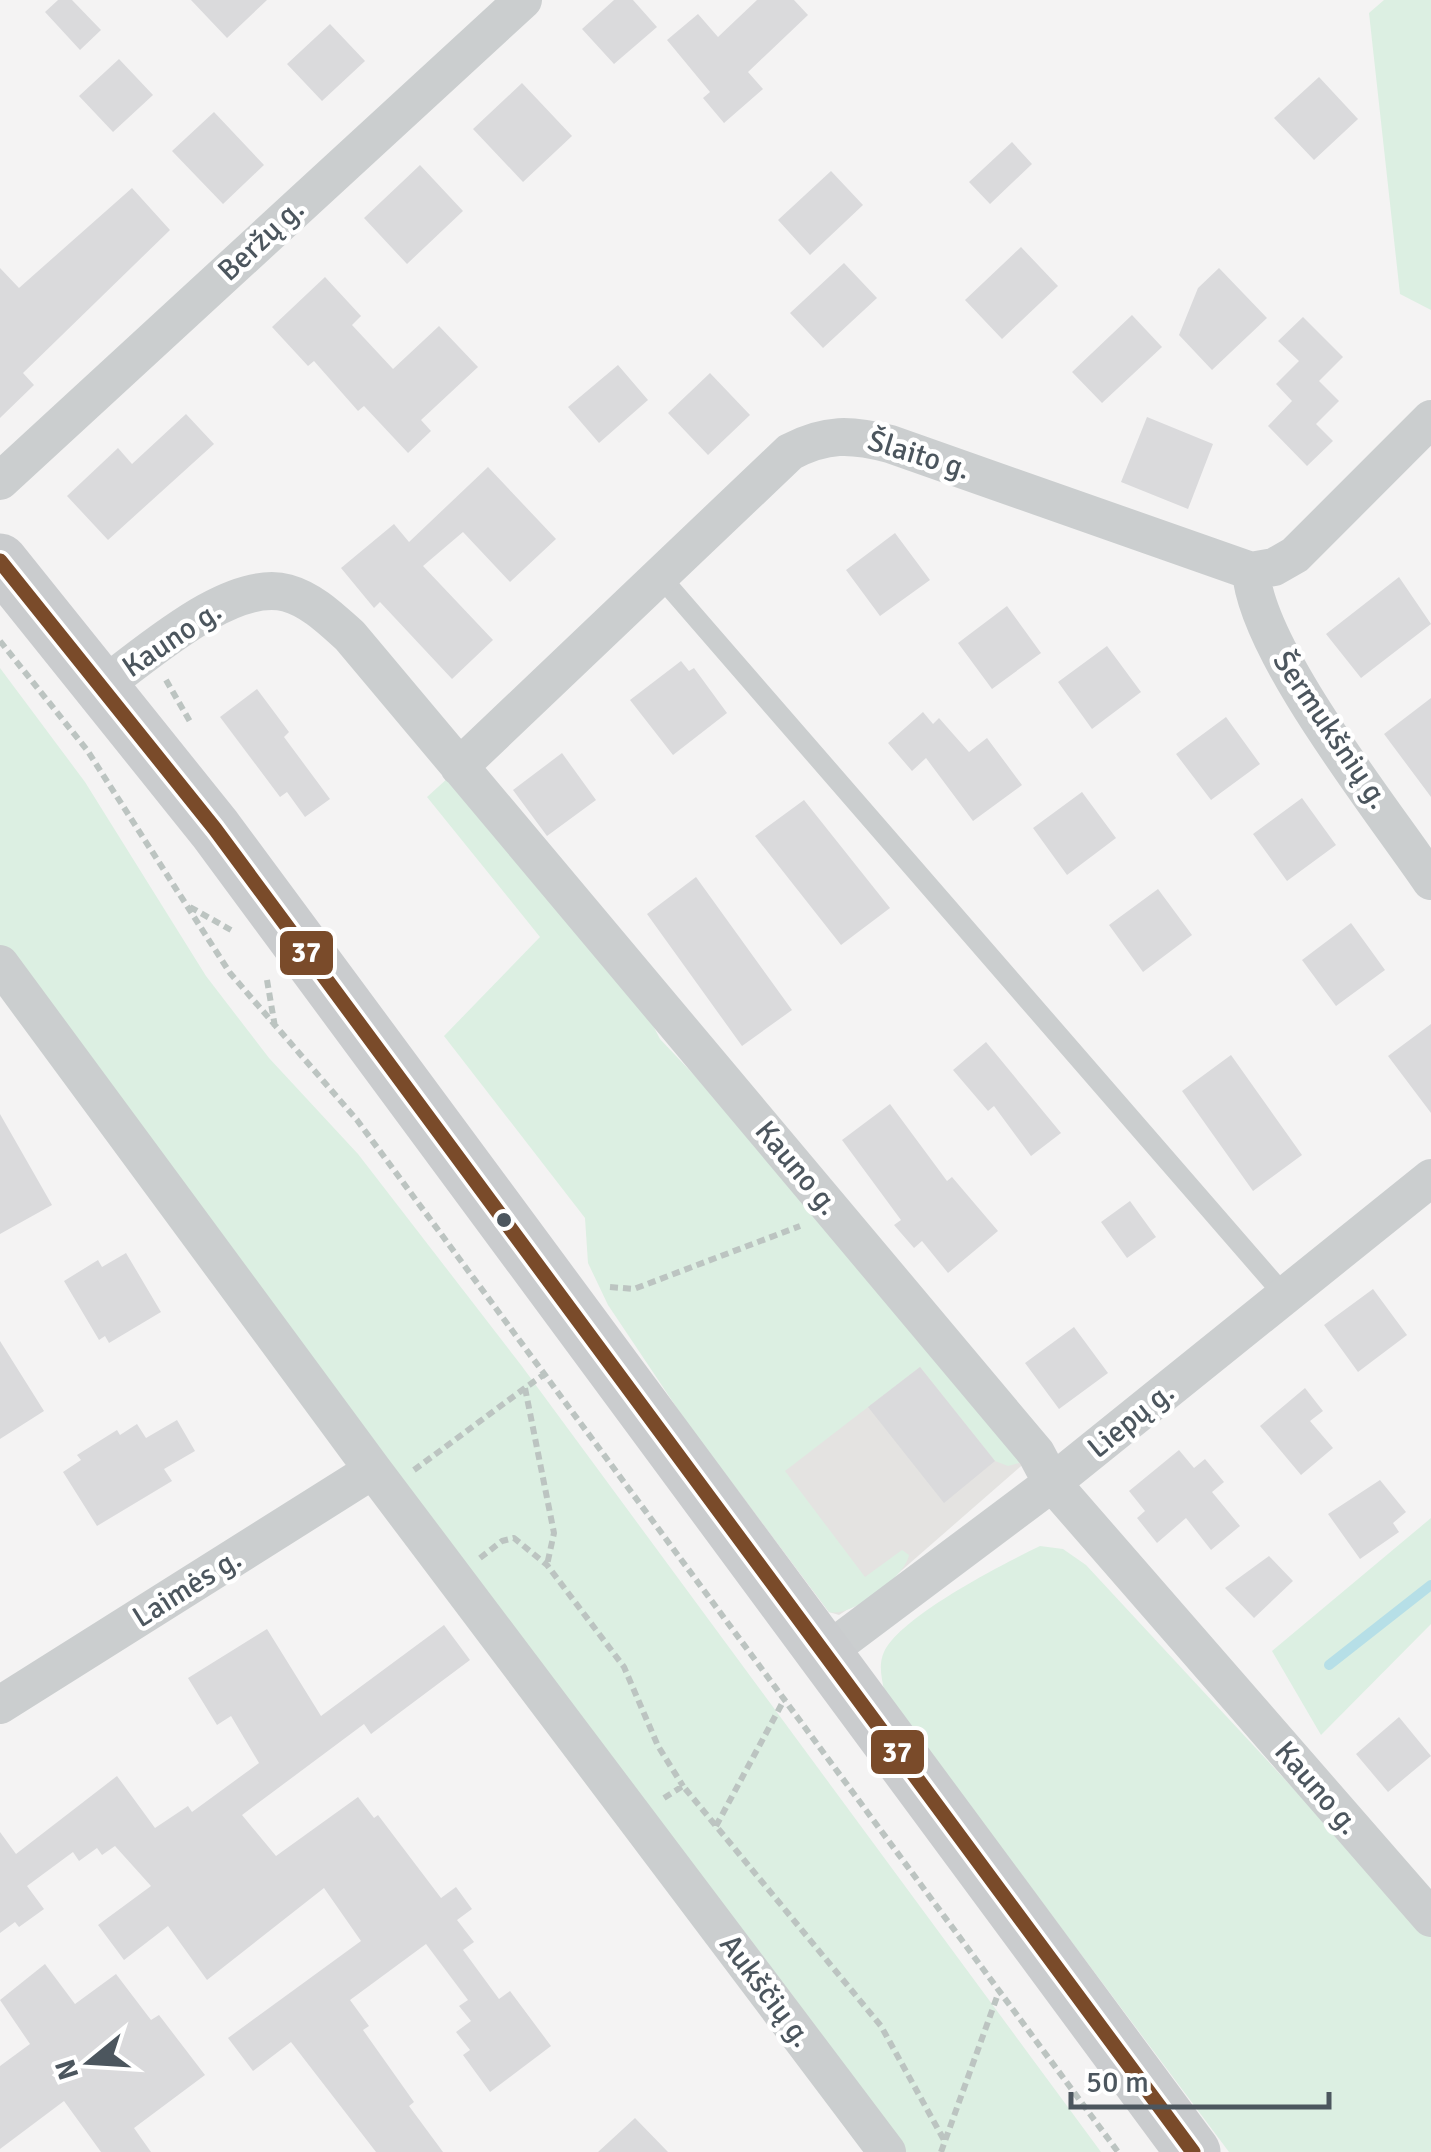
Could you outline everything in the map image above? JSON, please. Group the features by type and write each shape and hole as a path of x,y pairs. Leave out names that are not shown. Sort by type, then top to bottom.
{"main road":[{"path":"0,561 104,685 216,829 1193,2152"}],"street":[{"name":"Beržų g.","path":"0,480 523,0"},
{"path":"1251,571 1274,566 1295,555 1431,418"},
{"name":"Šlaito g.","path":"459,766 790,452 829,435 890,444 1251,571"},
{"name":"Šermukšnių g.","path":"1251,571 1252,591 1276,651 1431,881"},
{"name":"Kauno g.","path":"104,685 220,604 245,594 286,593 312,604 350,636 1036,1452 1052,1483 1431,1918"},
{"name":"Aukščių g.","path":"0,964 380,1479 887,2152"},
{"name":"Liepų g.","path":"824,1654 1052,1483 1431,1178"},
{"name":"Laimės g.","path":"0,1705 380,1479"}],"lane":[{"path":"659,575 1285,1296"}],"path":[{"path":"0,641 86,750 230,973 275,1030 357,1120 1118,2152"},
{"path":"188,906 229,927"},
{"path":"270,984 275,1030"},
{"path":"601,1285 634,1289 834,1212"},
{"path":"380,1479 546,1372"},
{"path":"525,1388 554,1533 547,1565"},
{"path":"455,1578 502,1541 514,1538 524,1542 547,1565 624,1667 658,1746 682,1786 881,2026 944,2140"},
{"path":"716,1826 785,1698"},
{"path":"636,1817 682,1786"},
{"path":"941,2152 998,1994"}],"shaded area":[{"path":"823,1248 1036,1453 886,1584 839,1615 829,1612 683,1417"}],"green space":[{"path":"1384,0 1431,0 1431,310 1400,294 1369,13"},
{"path":"0,668 85,782 206,976 269,1058 358,1154 521,1365 1101,2152 887,2152 0,964"},
{"path":"449,777 643,1006 660,1039 730,1113 1023,1462 1008,1466 995,1461 920,1367 785,1471 865,1577 902,1550 909,1555 888,1584 850,1609 829,1612 683,1417 608,1305 588,1263 585,1218 444,1036 540,937 427,797"},
{"path":"1431,1518 1431,1624 1321,1735 1272,1651"},
{"path":"1040,1546 1063,1549 1086,1565 1431,1937 1431,2152 1229,2152 884,1691 884,1652 910,1623 954,1592"}],"building":[{"path":"58,0 72,0 101,30 80,50 45,12"},
{"path":"191,0 267,0 227,38"},
{"path":"614,0 633,0 657,27 614,64 582,29"},
{"path":"757,0 794,0 808,15 748,72 763,89 724,123 703,98 710,92 667,40 698,14 718,37"},
{"path":"330,24 365,61 322,101 287,64"},
{"path":"119,59 153,95 113,132 79,96"},
{"path":"1319,77 1358,119 1314,160 1274,118"},
{"path":"522,83 572,136 523,182 473,129"},
{"path":"214,112 264,165 223,204 172,151"},
{"path":"1012,142 1032,164 990,204 969,182"},
{"path":"420,165 463,211 407,264 364,218"},
{"path":"831,171 863,205 810,255 778,220"},
{"path":"132,188 170,230 23,373 34,385 0,418 0,268 19,288"},
{"path":"1021,247 1058,286 1002,339 965,300"},
{"path":"844,263 877,298 823,348 790,313"},
{"path":"1219,268 1267,318 1212,370 1179,335 1198,288"},
{"path":"325,277 361,316 352,325 393,369 439,326 478,367 421,420 431,431 408,453 364,406 358,411 314,361 308,366 272,327"},
{"path":"1132,315 1162,347 1102,403 1072,372"},
{"path":"1303,317 1343,357 1319,381 1339,401 1316,424 1333,441 1307,466 1268,426 1292,401 1276,384 1299,361 1278,341"},
{"path":"618,365 648,400 599,443 568,407"},
{"path":"710,373 750,415 708,455 668,413"},
{"path":"186,414 214,444 108,540 67,496 118,448 132,464"},
{"path":"1147,417 1213,444 1188,509 1121,482"},
{"path":"488,467 556,539 510,582 463,532 423,566 493,640 452,679 380,602 374,608 341,568 394,524 409,542"},
{"path":"895,533 930,580 880,616 846,570"},
{"path":"1399,577 1431,624 1361,678 1326,634"},
{"path":"1007,606 1041,653 992,689 958,643"},
{"path":"1107,646 1141,692 1092,729 1058,682"},
{"path":"681,661 689,671 694,668 727,713 673,755 630,700"},
{"path":"257,689 289,732 284,737 330,799 305,817 287,792 280,797 220,717"},
{"path":"1431,698 1431,797 1384,734"},
{"path":"923,712 933,724 939,718 969,752 987,738 1022,785 973,821 926,758 912,771 888,743"},
{"path":"1226,717 1260,764 1211,800 1176,754"},
{"path":"562,753 596,800 547,836 513,790"},
{"path":"1082,792 1116,838 1067,875 1033,828"},
{"path":"1302,798 1336,845 1287,881 1253,834"},
{"path":"804,800 890,908 841,945 755,836"},
{"path":"696,877 792,1010 742,1046 647,914"},
{"path":"1158,889 1192,935 1143,972 1109,925"},
{"path":"1351,923 1385,970 1336,1006 1302,960"},
{"path":"1431,1024 1431,1113 1388,1056"},
{"path":"986,1042 1061,1133 1031,1156 994,1106 988,1111 953,1070"},
{"path":"1231,1055 1302,1155 1253,1191 1182,1091"},
{"path":"890,1104 947,1181 952,1177 998,1231 948,1273 922,1241 914,1248 894,1225 901,1220 842,1140"},
{"path":"0,1114 52,1205 0,1234"},
{"path":"1130,1201 1156,1237 1127,1258 1101,1222"},
{"path":"126,1253 161,1312 109,1343 105,1336 99,1340 64,1281 98,1260 102,1267"},
{"path":"1373,1289 1407,1335 1358,1372 1324,1325"},
{"path":"1074,1327 1108,1373 1059,1409 1025,1363"},
{"path":"0,1341 44,1411 0,1439"},
{"path":"920,1367 995,1461 944,1503 868,1407"},
{"path":"1305,1388 1323,1411 1310,1421 1333,1448 1301,1475 1260,1426"},
{"path":"177,1420 195,1451 164,1469 172,1481 97,1526 63,1472 81,1460 77,1455 117,1430 120,1435 137,1424 146,1438"},
{"path":"1179,1450 1194,1468 1205,1459 1224,1482 1212,1492 1240,1526 1211,1550 1186,1518 1157,1543 1137,1518 1145,1511 1129,1491"},
{"path":"1380,1480 1406,1512 1393,1523 1399,1532 1360,1559 1328,1514"},
{"path":"1269,1556 1293,1581 1254,1618 1225,1588"},
{"path":"444,1625 470,1660 371,1734 364,1724 242,1815 276,1856 358,1797 374,1818 378,1815 441,1898 456,1887 472,1909 457,1920 474,1942 463,1950 499,1999 510,1991 551,2046 490,2092 463,2055 470,2050 456,2032 471,2021 459,2006 468,2000 426,1944 350,2000 369,2026 363,2030 414,2102 409,2106 443,2152 376,2152 291,2042 253,2071 228,2038 361,1941 324,1888 207,1980 168,1926 124,1960 98,1925 151,1886 115,1846 102,1855 97,1848 79,1861 73,1852 27,1886 44,1909 19,1927 15,1922 0,1933 0,1832 16,1854 117,1776 155,1828 188,1806 192,1812 259,1763 231,1716 217,1725 188,1678 267,1629 321,1716"},
{"path":"1399,1717 1431,1756 1388,1792 1356,1754"},
{"path":"45,1964 75,2004 116,1974 151,2020 159,2015 205,2075 134,2128 151,2152 101,2152 64,2101 0,2149 0,2066 30,2044 0,2000"},
{"path":"635,2118 668,2152 598,2152"}],"waterway":[{"path":"1329,1665 1431,1585"}],"transit line":[{"name":"37","path":"0,561 215,829 1193,2152"}]}
